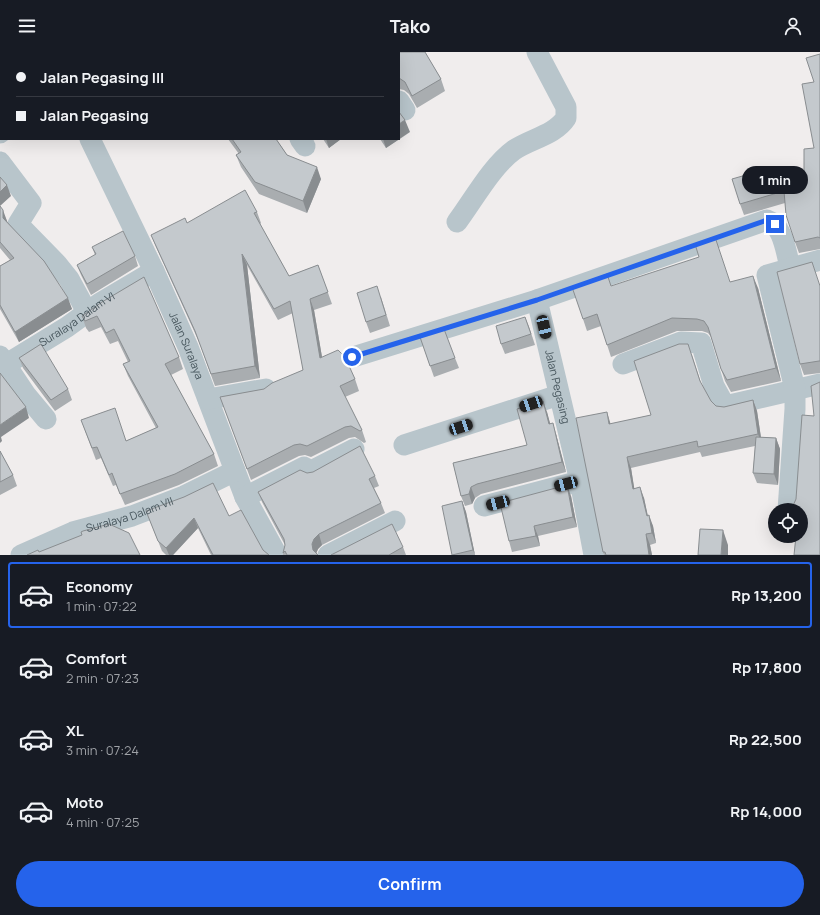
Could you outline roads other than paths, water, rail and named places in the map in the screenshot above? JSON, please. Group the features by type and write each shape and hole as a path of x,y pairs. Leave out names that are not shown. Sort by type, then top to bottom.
{"street":[{"path":"457,222 502,161 524,144 558,127 566,118 566,107 537,52"},
{"name":"Jalan Suralaya","path":"90,140 154,271 188,347 246,497 277,555"},
{"path":"0,162 31,203 18,224 57,264 69,279 87,312"},
{"path":"352,357 537,300 767,220 772,221 778,228 790,267"},
{"path":"788,503 795,389 767,275 790,267 820,260"},
{"name":"Suralaya Dalam VI","path":"2,364 154,271"},
{"name":"Jalan Pegasing","path":"537,300 580,481 594,555"},
{"path":"623,364 681,342 701,343 714,386 725,406 820,384"},
{"path":"2,364 46,419"},
{"path":"208,398 266,389"},
{"path":"404,445 559,395"},
{"path":"246,497 304,467 311,471 354,449"},
{"name":"Suralaya Dalam VII","path":"21,555 46,550 73,532 132,516 177,499 235,471"},
{"path":"484,506 580,481"},
{"path":"328,555 395,521"}]}
